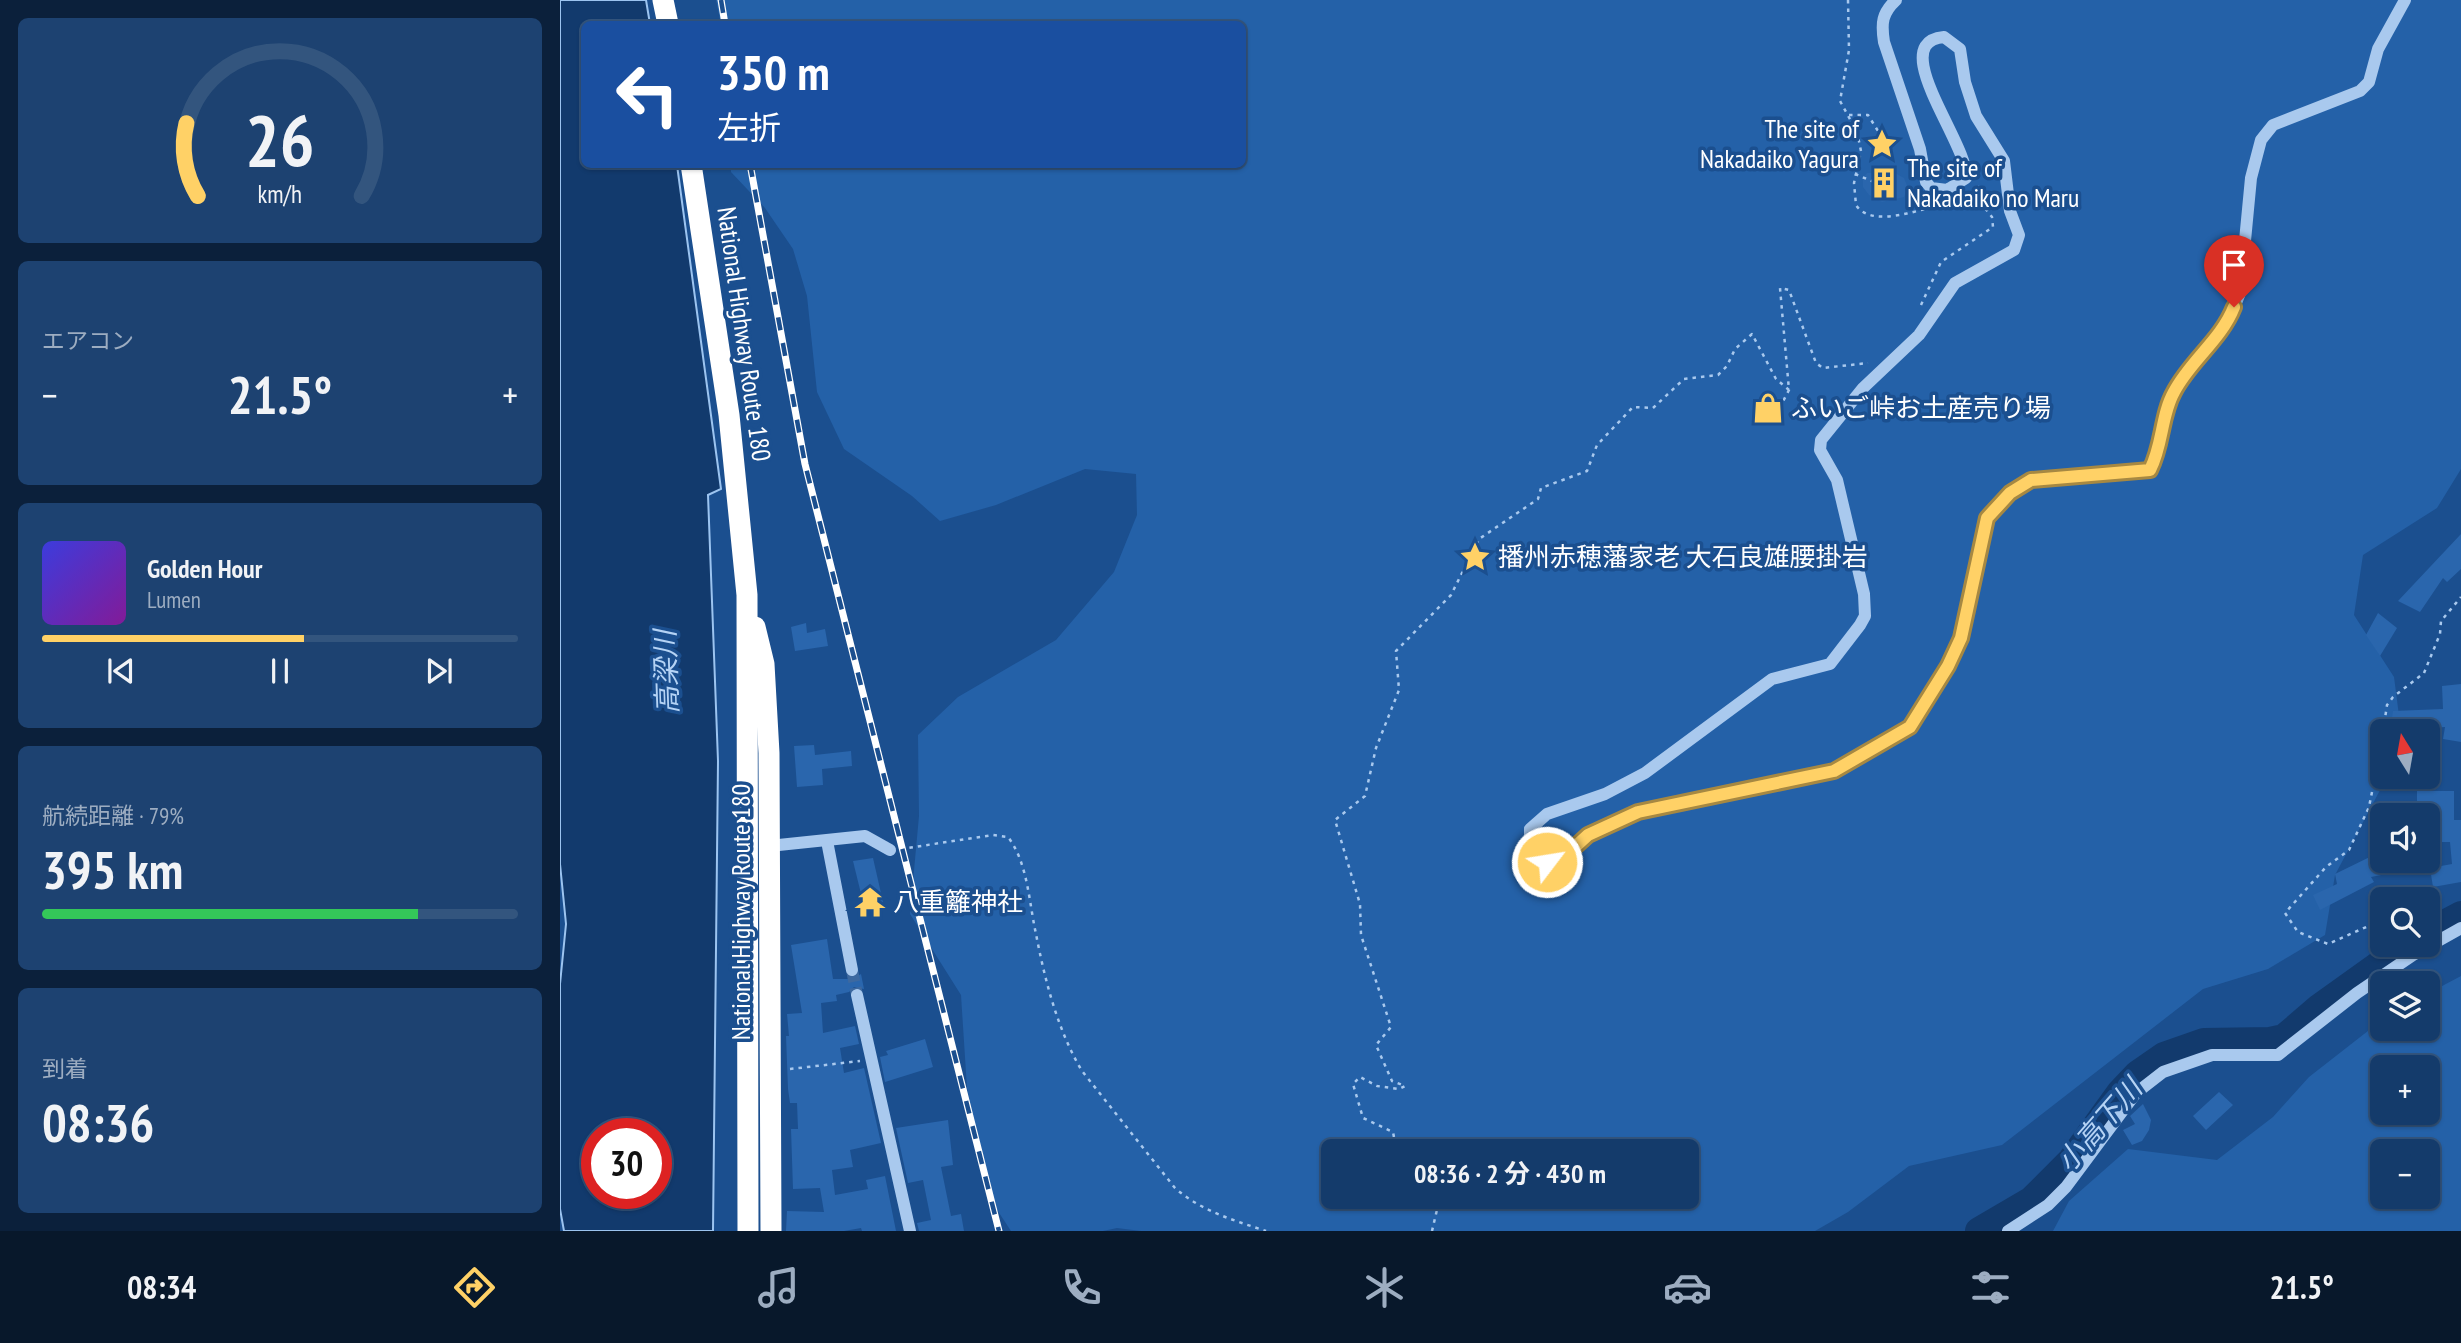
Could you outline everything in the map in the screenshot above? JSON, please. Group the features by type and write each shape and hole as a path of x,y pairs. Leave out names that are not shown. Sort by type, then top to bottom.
{"highway":[{"path":"663,0 667,21"},
{"name":"National Highway Route 180","path":"692,168 729,415 747,595 748,1231"},
{"name":"National Highway Route 180","path":"747,595 764,664 769,753 771,1231"}],"street":[{"path":"1896,0 1887,9 1881,23 1884,42 1920,149 1926,182 1938,190 1947,190 1966,178 1967,168 1956,140 1935,101 1923,67 1921,50 1925,43 1932,38 1944,37 1960,48 1965,82 1976,116 2004,161 2010,211 2019,235 2017,244 2008,256 1975,269 1955,283 1919,334 1863,388 1821,440 1820,450 1837,480 1864,594 1865,616 1853,635 1830,664 1772,679 1645,773 1595,799 1547,814 1530,829 1530,848 1547,862 1565,856 1588,835 1638,812 1834,771 1910,727 1942,677 1961,638 1987,518 2010,493 2031,480 2150,470 2157,456 2173,392 2228,322 2241,293 2251,178 2261,140 2273,125 2360,91 2369,82 2378,49 2406,0"},
{"path":"769,846 865,836 890,850"},
{"path":"827,841 852,970"},
{"path":"2008,1231 2024,1223 2066,1187 2129,1101 2162,1072 2212,1055 2278,1055 2357,993 2413,955 2461,928"},
{"path":"857,995 910,1231"}],"path":[{"path":"1848,0 1849,50 1840,101 1857,132 1861,151 1853,193 1856,205 1867,215 1878,217 1962,201 1979,185 1982,204 1992,217 1993,227 1941,262 1921,306"},
{"path":"1847,115 1868,115 1878,131"},
{"path":"1856,174 1874,182"},
{"path":"1779,425 1780,407 1789,390 1780,288 1789,290 1816,363 1823,368 1871,363"},
{"path":"1394,1139 1393,1132 1363,1118 1353,1084 1360,1077 1377,1086 1399,1089 1405,1086 1392,1081 1377,1045 1391,1027 1360,935 1360,904 1335,820 1365,796 1376,748 1399,690 1396,652 1451,595 1479,539 1538,499 1541,488 1587,471 1597,445 1633,407 1653,408 1684,379 1718,375 1727,366 1735,349 1752,334 1776,379 1789,390"},
{"path":"2385,719 2387,705 2393,697 2424,673 2440,634 2441,621 2461,597"},
{"path":"2370,925 2328,944 2298,932 2285,913 2326,867 2349,850 2369,807 2373,789"},
{"path":"890,850 993,835 1007,837 1021,861 1043,968 1069,1050 1082,1071 1175,1188 1189,1200 1227,1218 1266,1231"},
{"path":"771,1071 870,1060"},
{"path":"1432,1231 1437,1209"}],"shaded area":[{"path":"716,0 2461,0 2461,469 2437,508 2363,555 2354,615 2394,677 2399,719 2370,719 2370,789 2381,789 2373,803 2370,803 2370,809 2335,875 2325,935 2268,969 2203,989 2002,1145 1909,1166 1848,1212 1815,1231 1141,1231 1117,1228 1103,1231 1011,1231 990,1199 967,1088 961,995 910,914 919,816 918,735 958,697 1056,640 1114,572 1137,515 1136,474 1085,469 996,505 940,521 912,496 844,449 817,392 807,296 793,249 765,208 731,172 731,168 1246,168 1246,21 720,21"},
{"path":"2461,976 2461,1231 2053,1231 2069,1201 2128,1149 2217,1160 2273,1117 2309,1077 2370,1029 2370,1041 2440,1041 2440,987"}],"water":[{"name":"高梁川","path":"560,0 646,0 650,21 581,21 581,168 677,168 721,489 708,495 718,761 713,1231 564,1231 560,1209 560,984 566,924 560,864"}],"building":[{"name":"The site of Nakadaiko no Maru","path":"1867,173 1895,173 1904,178 1908,188 1904,197 1882,202 1869,195 1863,187 1863,178"},
{"path":"2461,534 2461,569 2447,582 2443,578 2420,612 2398,601"},
{"path":"2378,613 2397,628 2380,656 2366,635"},
{"path":"806,623 807,633 825,629 828,646 795,651 791,627"},
{"path":"2461,684 2461,742 2443,739 2445,727 2440,727 2440,719 2392,719 2393,711 2443,709 2442,686"},
{"path":"814,745 815,755 851,751 852,766 822,769 823,785 797,787 794,746"},
{"path":"2417,789 2454,791 2454,820 2461,820 2461,882 2433,887 2431,873 2440,873 2440,866 2452,864 2450,842 2440,842 2440,803 2417,802"},
{"path":"2370,857 2370,873 2392,873 2371,877 2374,882 2320,910 2313,895 2337,884 2335,874"},
{"path":"873,858 883,902 864,906 853,861"},
{"path":"827,939 833,979 853,979 861,974 864,989 854,987 849,992 836,995 837,1001 821,1003 823,1033 855,1026 859,1044 840,1048 844,1073 864,1068 881,1143 850,1150 853,1167 832,1170 835,1195 868,1189 866,1180 885,1176 896,1231 862,1231 861,1228 844,1231 786,1231 787,1211 824,1212 820,1188 793,1189 791,1129 798,1129 797,1103 790,1103 786,1036 789,1036 787,1014 802,1013 791,945"},
{"path":"925,1039 933,1067 885,1082 880,1057 888,1055 886,1051"},
{"path":"2219,1092 2233,1105 2206,1130 2193,1116"},
{"path":"2143,1104 2151,1120 2149,1130 2142,1141 2132,1145 2123,1130 2135,1124 2130,1116"},
{"path":"948,1120 953,1165 941,1167 951,1216 961,1214 964,1231 919,1231 917,1223 931,1220 923,1180 908,1183 896,1128"}],"waterway":[{"name":"小高下川","path":"2440,926 2461,915"},
{"name":"小高下川","path":"1979,1231 2032,1200 2071,1161 2120,1093 2138,1074 2164,1056 2204,1042 2270,1041 2284,1038 2319,1008 2390,957"}],"tunnel":[{"path":"852,970 857,995"}],"railway":[{"path":"721,0 724,21"},
{"path":"751,168 805,464 999,1231"}],"place":[{"name":"The site of Nakadaiko Yagura","path":"1882,144"},
{"name":"The site of Nakadaiko no Maru","path":"1884,183"},
{"name":"ふいご峠お土産売り場","path":"1768,408"},
{"name":"播州赤穂藩家老 大石良雄腰掛岩","path":"1475,557"},
{"name":"八重籬神社","path":"870,902"}],"route":[{"path":"1547,862 1565,856 1588,835 1638,812 1834,771 1910,727 1948,666 1961,638 1987,518 2010,493 2031,480 2150,470 2157,456 2173,392 2228,322 2234,307"}]}
